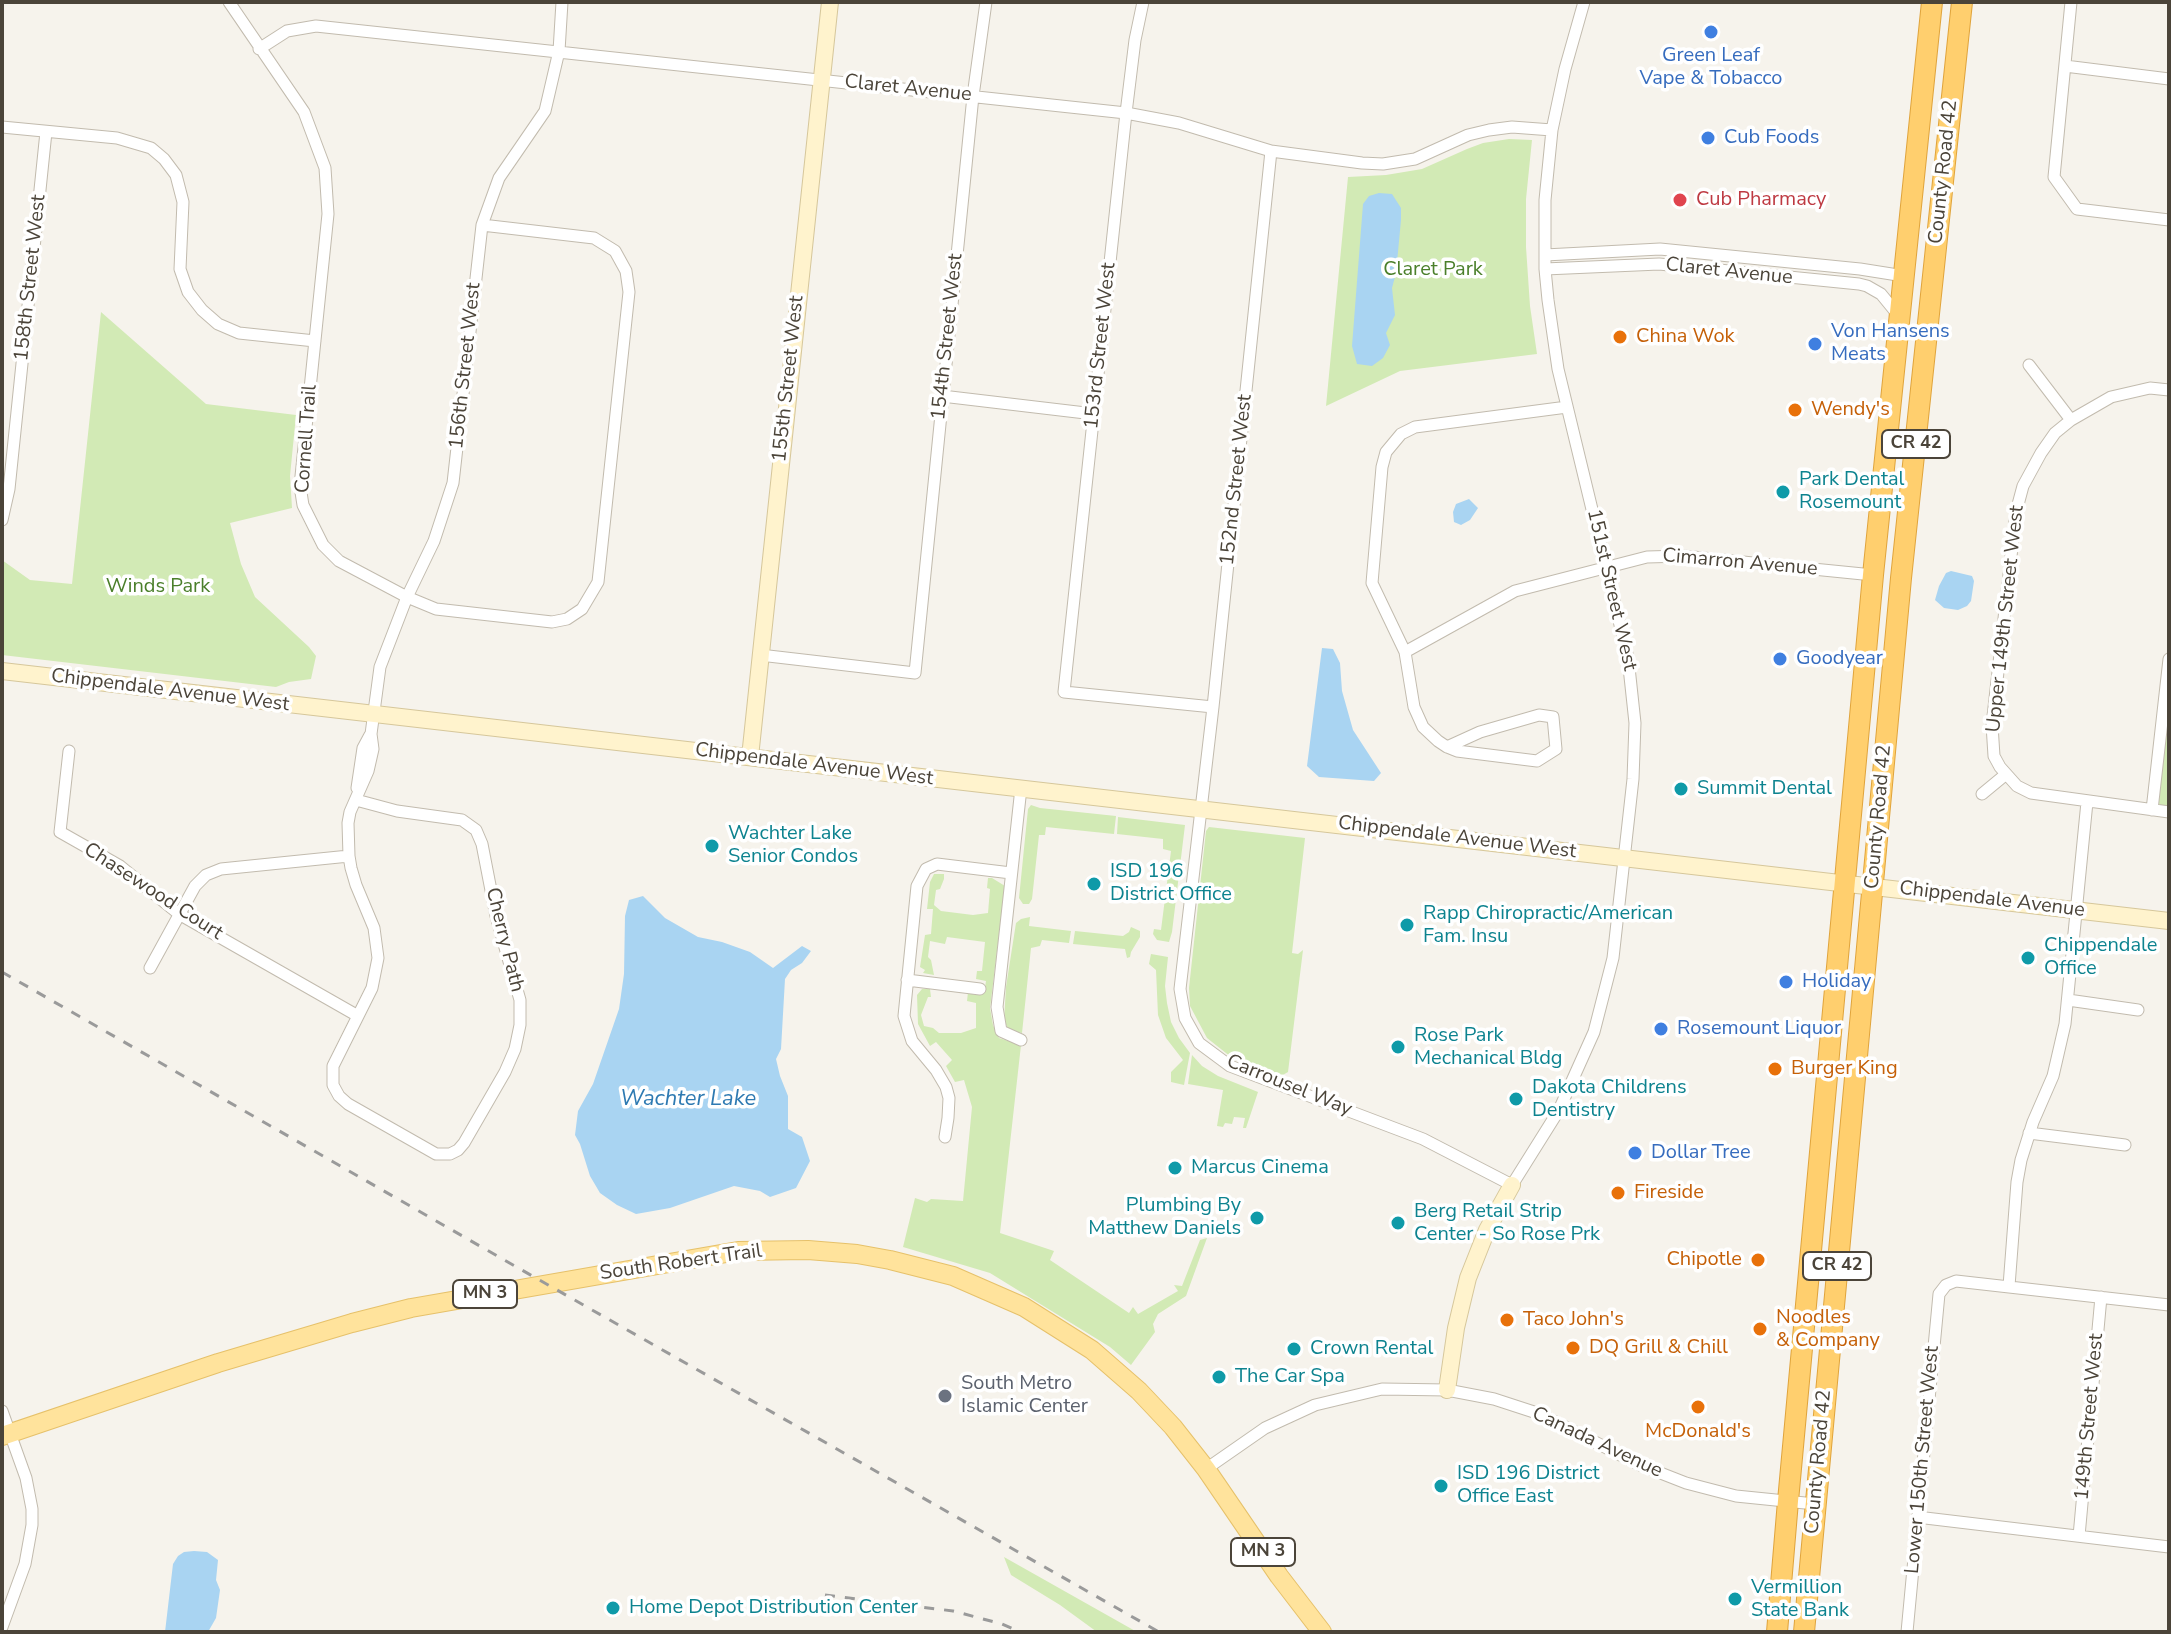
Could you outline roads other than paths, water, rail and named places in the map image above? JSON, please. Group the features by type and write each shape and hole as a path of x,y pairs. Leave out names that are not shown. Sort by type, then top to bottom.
{"highway":[{"name":"County Road 42","path":"1777,1632 1873,575 1932,2"},
{"name":"County Road 42","path":"1804,1632 1872,886 1962,2"},
{"path":"1904,276 1920,292 1905,442 1905,452 1914,463"},
{"path":"1818,1185 1832,1206 1836,1219 1823,1383 1824,1408"}],"main road":[{"name":"South Robert Trail","path":"6,1434 248,1354 411,1308 738,1251 808,1250 857,1254 953,1276 1024,1307 1083,1344 1119,1373 1173,1427 1206,1469 1279,1576 1322,1632"}],"street":[{"name":"Cornell Trail","path":"229,2 304,112 325,168 328,214 300,486 303,505 323,545 339,561 407,597 445,612 552,622 567,619 582,609 598,582 629,292 626,271 615,251 594,238 482,225"},
{"name":"156th Street West","path":"332,1079 335,1061 375,978 378,948 349,856 348,823 373,749 371,734 380,667 407,597 434,541 453,483 482,225 499,178 545,111 559,51 562,2"},
{"name":"155th Street West","path":"750,757 830,2"},
{"name":"154th Street West","path":"760,655 915,673 973,96 986,2"},
{"name":"153rd Street West","path":"1143,2 1126,113 1064,692 1213,707"},
{"name":"151st Street West","path":"1447,1390 1456,1328 1468,1278 1487,1230 1559,1110 1594,1032 1613,958 1634,773 1634,704 1628,658 1567,407 1553,335 1545,269 1545,200 1552,130 1584,2"},
{"path":"2071,2 2054,177 2077,209 2169,220"},
{"name":"Claret Avenue","path":"259,49 287,31 316,26 559,51 1126,113 1179,123 1271,151 1350,162 1383,164 1415,159 1468,135 1489,130 1512,127 1552,130"},
{"path":"2065,66 2169,79"},
{"path":"2,127 117,138 151,148 176,175 183,202 180,269 188,292 202,310 218,324 239,333 315,341"},
{"name":"158th Street West","path":"2,520 9,489 46,132"},
{"name":"152nd Street West","path":"1200,809 1271,151"},
{"name":"Claret Avenue","path":"1545,255 1671,250 1904,276"},
{"name":"Claret Avenue","path":"1545,269 1659,264 1859,284 1881,294 1899,317"},
{"path":"2029,365 2071,420"},
{"name":"Upper 149th Street West","path":"2005,775 1994,756 1992,725 2016,512 2023,486 2055,433 2071,420 2111,397 2150,388 2169,390"},
{"path":"942,396 1094,414"},
{"path":"1447,747 1480,732 1539,715 1553,717 1556,749 1537,761 1467,753 1447,747 1430,735 1418,717 1405,652 1377,596 1371,576 1382,467 1390,445 1401,434 1415,427 1567,407"},
{"name":"Cimarron Avenue","path":"1405,652 1515,591 1647,557 1671,555 1873,575"},
{"path":"2152,810 2169,659"},
{"name":"Chippendale Avenue West","path":"2,671 1625,858"},
{"name":"Chasewood Court","path":"69,751 60,832 120,866 179,914 358,1016"},
{"path":"1982,794 2005,775 2031,793 2169,812"},
{"path":"1021,788 997,1007 1001,1031 1021,1040"},
{"name":"Cherry Path","path":"332,1079 335,1091 348,1104 436,1154 450,1154 464,1143 505,1072 515,1049 520,1025 520,1000 476,830 458,818 397,811 356,800"},
{"path":"2087,802 2068,1000 2059,1058 2029,1133 2017,1182 2009,1286 2169,1305"},
{"name":"Carrousel Way","path":"1200,809 1180,989 1185,1018 1199,1043 1230,1066 1423,1139 1512,1185"},
{"path":"150,968 195,886 213,871 349,856"},
{"name":"Chippendale Avenue","path":"1625,858 2169,921"},
{"path":"945,1137 949,1098 946,1087 912,1041 905,1024 917,886 926,869 937,864 1011,873"},
{"path":"907,980 980,989"},
{"path":"2068,1000 2138,1010"},
{"path":"2029,1133 2125,1145"},
{"name":"Lower 150th Street West","path":"1907,1632 1939,1294 1946,1285 1956,1281 2009,1286"},
{"name":"149th Street West","path":"2079,1536 2101,1297"},
{"name":"Canada Avenue","path":"1206,1469 1265,1428 1315,1405 1382,1389 1447,1390 1494,1399 1540,1414 1640,1465 1686,1483 1736,1496 1815,1504"},
{"path":"2,1411 6,1434 30,1494 32,1525 25,1564 2,1627"},
{"path":"1917,1517 2169,1547"}],"water":[{"path":"1392,194 1401,208 1401,220 1392,288 1395,315 1386,333 1390,345 1383,358 1372,366 1357,364 1352,346 1363,204 1369,196"},
{"path":"1469,499 1478,508 1470,520 1461,525 1454,522 1456,504"},
{"path":"1951,571 1972,576 1974,581 1971,601 1958,610 1944,608 1935,600 1946,573"},
{"path":"1322,648 1333,649 1340,663 1342,691 1353,730 1381,773 1374,781 1319,777 1307,766"},
{"name":"Wachter Lake","path":"643,896 665,918 698,937 750,952 773,968 802,946 811,951 785,979 781,1049 776,1059 788,1096 788,1129 802,1137 810,1161 796,1188 770,1197 760,1191 734,1186 670,1208 636,1214 600,1193 590,1176 575,1135 578,1111 593,1084 619,1009 624,974 625,916 629,900"},
{"path":"184,1552 207,1552 218,1560 216,1580 220,1590 216,1618 208,1632 165,1632 173,1564"}],"railway":[{"path":"2,972 1159,1632"},
{"path":"825,1595 953,1611 1020,1632"}],"place":[{"name":"Green Leaf Vape & Tobacco","path":"1711,32"},
{"name":"Cub Foods","path":"1708,138"},
{"name":"Cub Pharmacy","path":"1680,200"},
{"name":"China Wok","path":"1620,337"},
{"name":"Von Hansens Meats","path":"1815,344"},
{"name":"Wendy's","path":"1795,410"},
{"name":"Park Dental Rosemount","path":"1783,492"},
{"name":"Goodyear","path":"1780,659"},
{"name":"Summit Dental","path":"1681,789"},
{"name":"Wachter Lake Senior Condos","path":"712,846"},
{"name":"ISD 196 District Office","path":"1094,884"},
{"name":"Rapp Chiropractic/American Fam. Insu","path":"1407,925"},
{"name":"Chippendale Office","path":"2028,958"},
{"name":"Holiday","path":"1786,982"},
{"name":"Rosemount Liquor","path":"1661,1029"},
{"name":"Rose Park Mechanical Bldg","path":"1398,1047"},
{"name":"Burger King","path":"1775,1069"},
{"name":"Dakota Childrens Dentistry","path":"1516,1099"},
{"name":"Dollar Tree","path":"1635,1153"},
{"name":"Marcus Cinema","path":"1175,1168"},
{"name":"Fireside","path":"1618,1193"},
{"name":"Plumbing By Matthew Daniels","path":"1257,1218"},
{"name":"Berg Retail Strip Center - So Rose Prk","path":"1398,1223"},
{"name":"Chipotle","path":"1758,1260"},
{"name":"Taco John's","path":"1507,1320"},
{"name":"Noodles & Company","path":"1760,1329"},
{"name":"DQ Grill & Chill","path":"1573,1348"},
{"name":"Crown Rental","path":"1294,1349"},
{"name":"The Car Spa","path":"1219,1377"},
{"name":"South Metro Islamic Center","path":"945,1396"},
{"name":"McDonald's","path":"1698,1407"},
{"name":"ISD 196 District Office East","path":"1441,1486"},
{"name":"Vermillion State Bank","path":"1735,1599"},
{"name":"Home Depot Distribution Center","path":"613,1608"}],"park label":[{"name":"Claret Park","path":"1433,270"},
{"name":"Winds Park","path":"158,587"}]}
